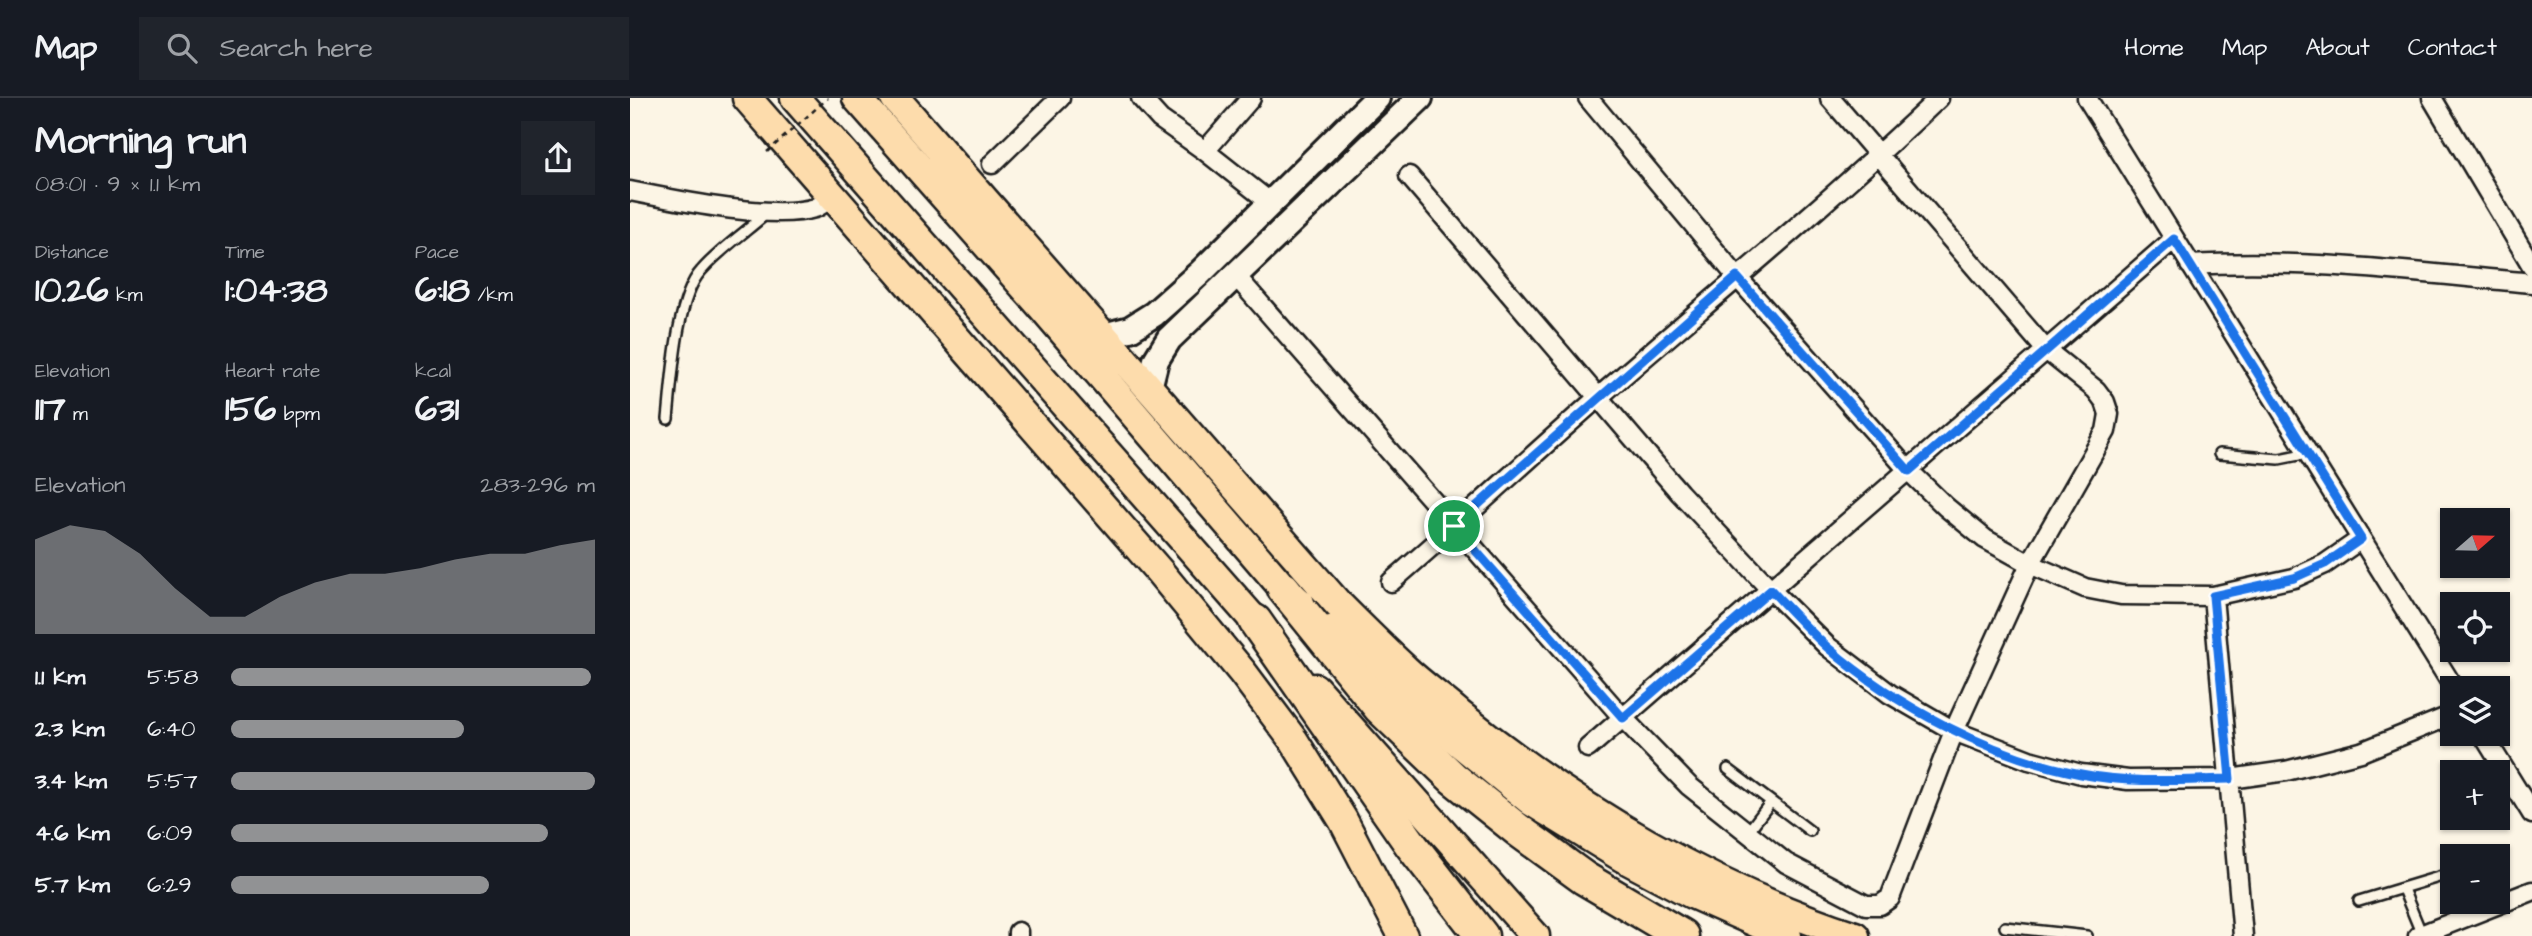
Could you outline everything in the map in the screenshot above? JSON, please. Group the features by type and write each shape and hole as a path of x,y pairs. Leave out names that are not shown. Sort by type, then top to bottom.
{"highway":[{"path":"747,98 1141,550 1243,673 1294,741 1343,820 1403,936"},
{"path":"795,98 1535,936"},
{"path":"856,98 1043,308 1284,589 1380,708 1453,778 1518,830 1584,878 1682,936"},
{"path":"895,98 1338,604 1408,672 1552,785 1656,847 1727,884 1855,936"},
{"path":"1284,589 1407,700 1531,801 1622,856 1692,894 1787,936"},
{"path":"1255,621 1412,846 1478,932"}],"main road":[{"path":"1149,388 1156,359 1169,339 1420,98"},
{"path":"1103,336 1130,329 1154,314 1200,273 1375,99"}],"street":[{"path":"992,164 1060,98"},
{"path":"1141,98 1160,119 1205,150 1271,203"},
{"path":"1205,150 1251,98"},
{"path":"1587,98 1737,277 1909,471 1946,507 1985,539 2030,564 2085,588 2121,595 2213,596 2294,578 2325,564 2361,539"},
{"path":"1235,275 1623,718 1689,786 1786,863 1867,905 1880,905 1890,898 1954,731 2030,564 2106,430 2109,414 2105,402 2096,390 2046,350 1830,98"},
{"path":"1391,582 1599,397 1880,154 1939,98"},
{"path":"2087,98 2447,676"},
{"path":"2432,98 2532,266"},
{"path":"1409,176 1680,493 1771,590 1827,646 1890,694 1954,731 2029,760 2081,774 2128,780 2230,779 2286,771 2361,752 2440,720"},
{"path":"630,191 769,212 816,208 833,196"},
{"path":"1588,748 2174,239"},
{"path":"2190,265 2249,261 2345,266 2532,283"},
{"path":"2213,596 2243,936"},
{"path":"2490,746 2532,814"},
{"path":"2420,935 2532,891"}],"lane":[{"path":"668,419 679,331 689,289 700,271 769,212"},
{"path":"2219,454 2279,459 2309,453"},
{"path":"1728,769 1810,831"},
{"path":"1747,833 1770,803"},
{"path":"2359,901 2440,877"},
{"path":"2403,889 2420,935"},
{"path":"2004,927 2087,936"}],"path":[{"path":"767,152 828,98"}],"route":[{"path":"2174,239 2361,539 2325,564 2294,578 2213,596 2230,779 2128,780 2081,774 2029,760 1954,731 1890,694 1827,646 1771,590 1623,718 1454,526 1737,277 1909,471 2174,239"}]}
